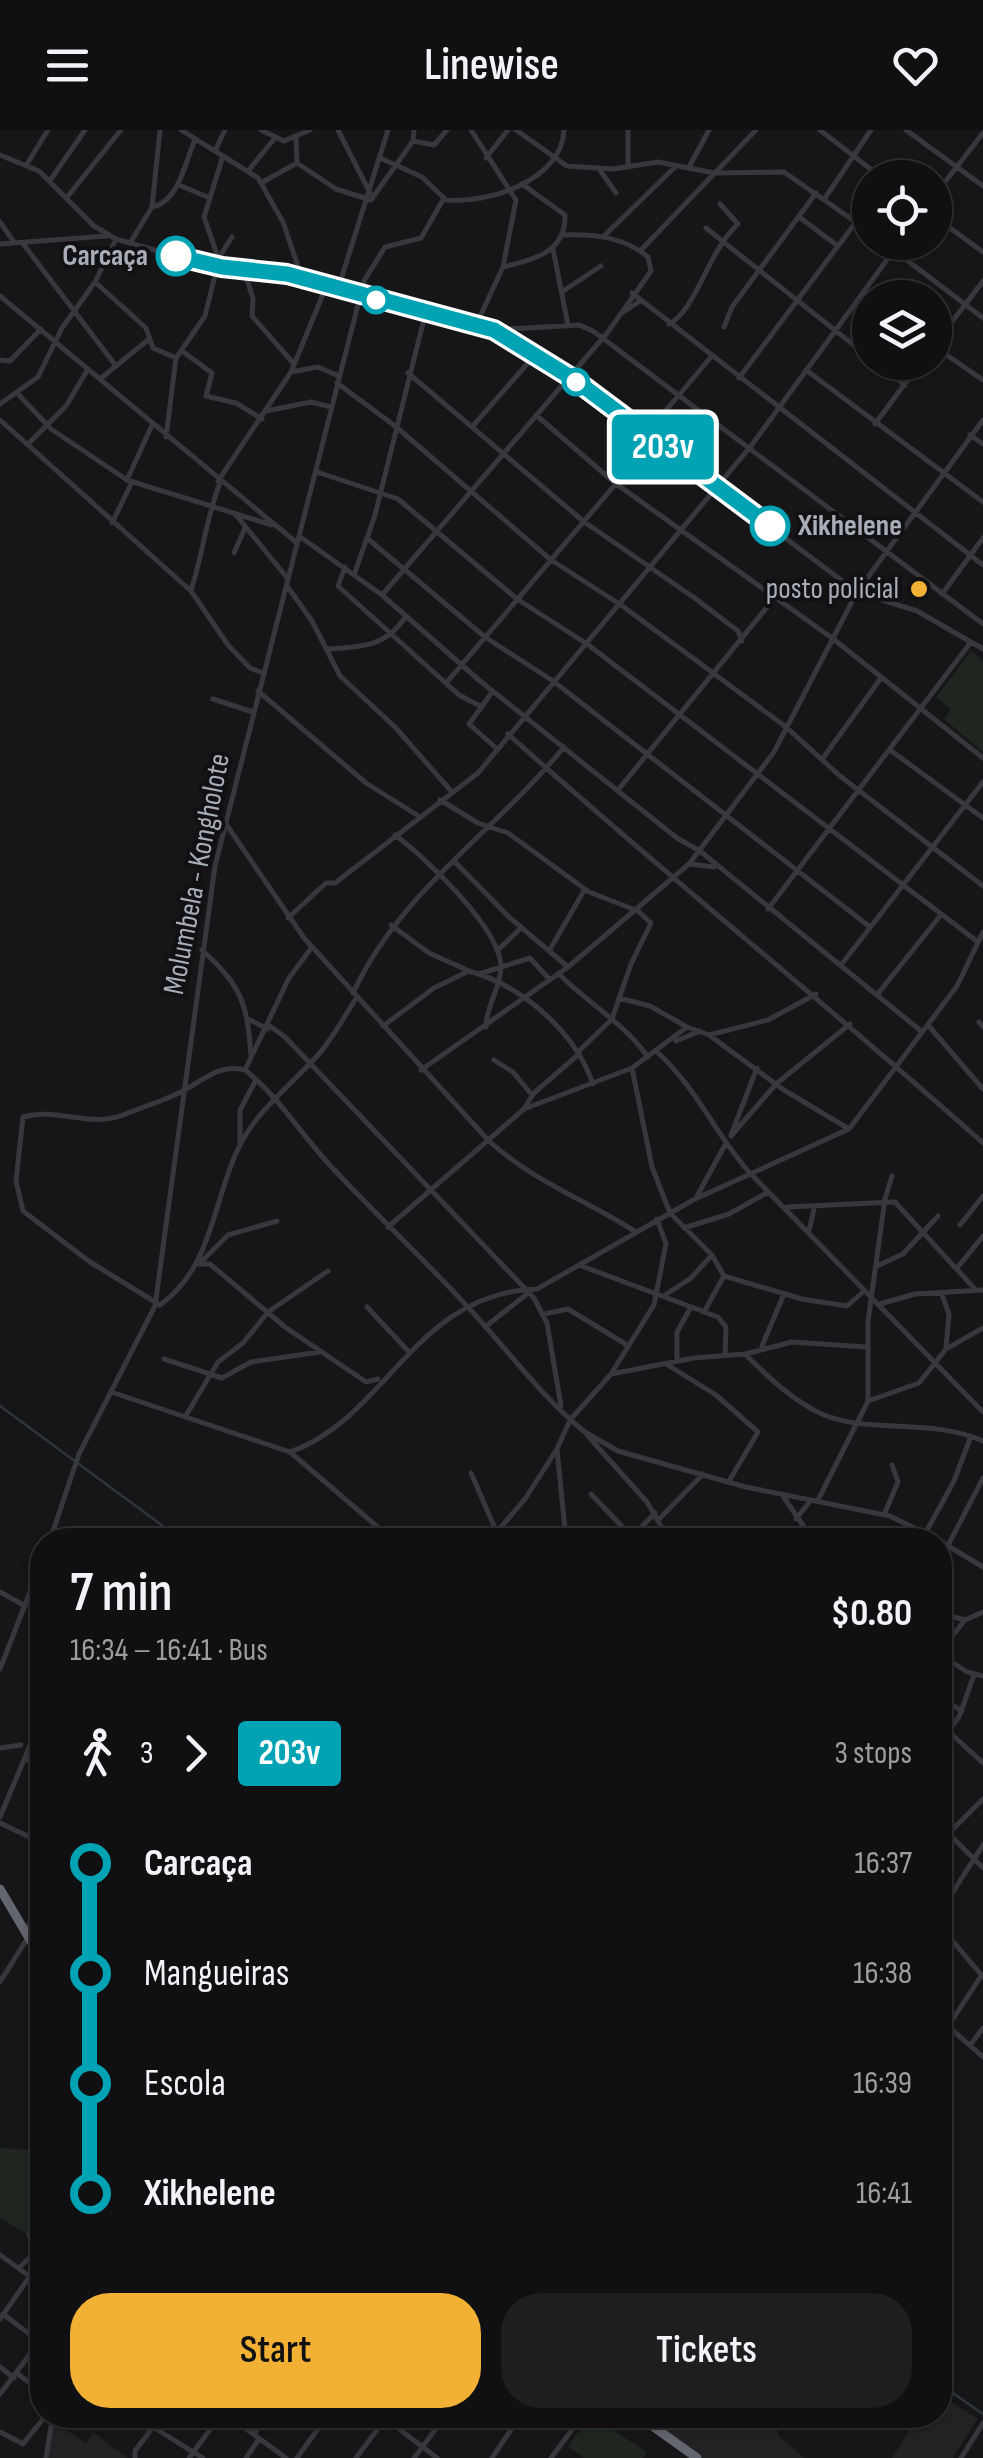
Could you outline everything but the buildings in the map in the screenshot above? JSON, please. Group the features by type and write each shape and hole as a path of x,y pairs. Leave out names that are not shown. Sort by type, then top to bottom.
{"highway":[{"path":"2,1895 30,1939"},
{"path":"654,2428 697,2458"}],"street":[{"path":"27,164 48,130"},
{"path":"50,179 86,130"},
{"path":"68,196 121,130"},
{"path":"130,243 152,208 160,130"},
{"path":"181,130 249,170 261,183 283,222 302,278"},
{"path":"215,152 225,130"},
{"path":"260,130 274,139 296,139 310,130"},
{"path":"338,130 369,196"},
{"path":"338,290 388,130"},
{"path":"297,163 336,189 375,197 413,141 414,130"},
{"path":"413,141 434,145 447,130"},
{"path":"470,130 516,200 503,267 476,325"},
{"path":"486,158 512,130 532,138 556,161 599,169 658,162 714,173 784,172 852,219"},
{"path":"380,158 422,177 444,198 459,201 522,184 556,161 564,130"},
{"path":"628,130 628,167"},
{"path":"689,168 709,130"},
{"path":"641,250 756,130"},
{"path":"820,130 858,160"},
{"path":"824,198 871,130"},
{"path":"906,130 983,186"},
{"path":"952,172 983,133"},
{"path":"249,170 274,139"},
{"path":"296,139 297,163"},
{"path":"152,208 162,204 179,184 195,140"},
{"path":"0,156 27,164 50,179 112,238"},
{"path":"219,264 204,221 224,156"},
{"path":"261,183 297,163"},
{"path":"604,236 675,168"},
{"path":"599,169 616,194"},
{"path":"179,184 210,198"},
{"path":"503,267 553,249 564,235 565,215 522,184"},
{"path":"724,328 732,307 816,193"},
{"name":"Molumbela - Kongholote","path":"54,1528 79,1454 155,1306 202,950 226,824 360,296 384,248 422,238 444,198"},
{"path":"669,324 686,312 721,242 738,221 720,204"},
{"path":"799,217 838,246"},
{"path":"0,222 14,242"},
{"path":"739,378 852,227"},
{"path":"706,228 852,344"},
{"path":"952,229 983,252"},
{"path":"382,595 536,415 572,379 652,267 641,250 604,236 564,235"},
{"path":"166,437 176,358 205,316 219,264 232,237"},
{"path":"0,404 38,378 73,310 96,282 112,238"},
{"path":"0,244 112,238 219,264 302,278 494,330 572,379 857,592 917,611 983,649"},
{"path":"24,245 116,366"},
{"path":"553,249 568,325"},
{"path":"871,280 887,260"},
{"path":"906,260 983,318"},
{"path":"562,291 601,266"},
{"path":"242,268 253,298 252,316 294,364"},
{"path":"952,322 983,281"},
{"path":"96,282 146,328 148,340 160,353 176,358"},
{"path":"191,590 219,482 291,372 326,287"},
{"path":"632,293 983,565"},
{"path":"0,296 274,526 346,567 382,595 404,618 493,691 700,850 768,910 921,1031"},
{"path":"617,318 640,301"},
{"path":"288,918 326,883 335,883 478,773 751,446 852,306"},
{"path":"354,575 368,539 426,311"},
{"path":"494,330 568,325 586,327 603,337 860,527 885,552 983,624"},
{"path":"0,360 10,361 41,329"},
{"path":"100,379 148,340"},
{"path":"182,352 212,373 206,396 236,403 262,418"},
{"path":"472,427 535,355"},
{"path":"646,434 712,357"},
{"path":"952,357 983,380"},
{"path":"291,372 318,367 338,380 550,560 716,673 859,791 983,886"},
{"path":"28,445 66,406 88,369"},
{"path":"806,370 983,502"},
{"path":"408,374 583,521 652,566 738,632 742,641"},
{"path":"899,380 904,384"},
{"path":"875,424 907,380"},
{"path":"18,393 45,424 130,481 274,526"},
{"path":"266,411 311,402 331,407"},
{"path":"536,415 616,483 776,596 983,758"},
{"path":"0,420 191,590 228,645 250,668 263,674"},
{"path":"421,1070 559,974 689,864 759,776 857,592 983,420"},
{"path":"112,523 152,425"},
{"path":"970,435 983,444"},
{"path":"447,682 654,440"},
{"path":"316,472 380,490 438,530 517,599 586,644 978,942"},
{"path":"236,515 287,582 340,676 395,728 452,792"},
{"path":"234,553 245,528"},
{"path":"942,594 983,538"},
{"path":"368,539 406,567 484,637 553,681 870,927"},
{"path":"346,567 338,586 459,696 482,707"},
{"path":"618,790 776,596"},
{"path":"328,649 368,646 393,635 404,618"},
{"path":"738,632 749,631"},
{"path":"768,910 971,642"},
{"path":"823,758 881,678"},
{"path":"258,691 360,778 418,816"},
{"path":"493,691 469,724 496,749"},
{"path":"213,699 253,712"},
{"path":"508,734 672,880 901,1066 983,1143"},
{"path":"564,747 547,769 391,925 354,995 310,1063 274,1100 240,1145 197,1264 168,1300 155,1306 28,1218 16,1181 19,1124 32,1114 87,1120 120,1116 183,1091 208,1074 245,1070 256,1080 274,1100 388,1227 466,1304 598,1446 663,1528"},
{"path":"890,750 983,818"},
{"path":"840,966 983,782"},
{"path":"388,1227 524,1109 612,1020 634,957 651,927 638,911 584,890 530,847 440,800"},
{"path":"226,824 304,938 489,1141 524,1171 636,1232"},
{"path":"395,835 439,874 497,951 501,969 487,1008 486,1027"},
{"path":"454,861 521,928 568,967"},
{"path":"689,864 717,867"},
{"path":"548,951 584,890"},
{"path":"877,995 940,916"},
{"path":"391,925 430,953 479,974 524,1000 561,1029 593,1084"},
{"path":"497,951 521,928"},
{"path":"290,1452 338,1423 466,1304 537,1289 695,1199 850,1129 901,1066 921,1031 957,986 983,932"},
{"path":"245,1070 302,956 304,938"},
{"path":"302,956 312,947"},
{"path":"202,950 238,987 250,1020 251,1059"},
{"path":"479,974 530,958 550,980"},
{"path":"383,1026 434,988 470,971"},
{"path":"559,974 599,1012 629,1031 648,1057"},
{"path":"709,1035 768,1020 816,994"},
{"path":"619,998 650,1006 687,1028 709,1035 776,1084 850,1129"},
{"path":"599,1012 604,1027"},
{"path":"250,1020 269,1027 310,1063 525,1290 544,1314 561,1409"},
{"path":"695,1199 731,1136 776,1084 850,1024"},
{"path":"928,1026 983,1089"},
{"path":"673,1041 687,1028"},
{"path":"533,1099 593,1084 632,1068 673,1041 700,1031"},
{"path":"656,1051 690,1084 725,1145 748,1172 983,1412"},
{"path":"494,1060 509,1068 533,1099"},
{"path":"632,1068 652,1167 670,1213 712,1255 724,1276 784,1294 847,1306 864,1292"},
{"path":"731,1136 757,1068"},
{"path":"240,1145 240,1110 256,1080"},
{"path":"796,1519 815,1500 868,1401 866,1348 871,1299 885,1199 892,1176"},
{"path":"683,1228 729,1214 768,1192"},
{"path":"960,1225 983,1196"},
{"path":"784,1207 814,1209 885,1199 899,1204 974,1288"},
{"path":"809,1232 814,1209"},
{"path":"877,1266 904,1254 938,1216"},
{"path":"657,1219 666,1244 662,1294"},
{"path":"197,1264 208,1261 228,1235 278,1221"},
{"path":"958,1266 983,1236"},
{"path":"203,1250 208,1261 320,1352 366,1382 381,1379"},
{"path":"500,1528 525,1499 557,1449 570,1420 611,1374 662,1294 691,1278 712,1255"},
{"path":"580,1266 662,1294 725,1323 725,1355"},
{"path":"184,1416 210,1375 268,1312 328,1271"},
{"path":"704,1312 724,1276"},
{"path":"485,1327 525,1290"},
{"path":"880,1304 942,1292 983,1290"},
{"path":"942,1292 949,1314 946,1349"},
{"path":"761,1348 784,1294"},
{"path":"677,1361 677,1332 691,1306"},
{"path":"367,1307 410,1353"},
{"path":"544,1314 568,1309 626,1345"},
{"path":"868,1401 919,1383 946,1349 983,1328"},
{"path":"611,1374 677,1361 745,1354 792,1342 866,1348"},
{"path":"164,1359 222,1378 251,1362 320,1352"},
{"path":"745,1354 776,1385 822,1414 856,1422 909,1424 983,1441"},
{"path":"666,1364 716,1395 758,1432 728,1481"},
{"path":"362,1398 366,1382"},
{"path":"111,1392 290,1452 379,1528"},
{"path":"928,1528 961,1467 971,1436"},
{"path":"598,1446 783,1496 884,1515 912,1528"},
{"path":"557,1449 565,1528"},
{"path":"884,1515 898,1482 892,1465"},
{"path":"471,1473 494,1528"},
{"path":"642,1528 704,1474"},
{"path":"952,1538 983,1478"},
{"path":"592,1494 621,1528"},
{"path":"783,1496 801,1526"},
{"path":"952,1548 983,1567"},
{"path":"0,1592 25,1606"},
{"path":"0,1669 30,1593"},
{"path":"952,1637 965,1620 983,1612"},
{"path":"952,1616 965,1620"},
{"path":"952,1661 974,1675 983,1676"},
{"path":"952,1726 962,1711 974,1675"},
{"path":"952,1705 962,1711"},
{"path":"952,1736 983,1764"},
{"path":"0,1748 22,1745"},
{"path":"30,1746 0,1820 30,1837"},
{"path":"25,1758 30,1762"},
{"path":"952,1829 983,1798"},
{"path":"952,1843 983,1868"},
{"path":"952,1892 983,1845"},
{"path":"0,1982 30,1926"},
{"path":"952,1940 983,1975 952,2021"},
{"path":"952,2028 983,2057"},
{"path":"971,2044 983,2028"},
{"path":"0,2255 30,2276 1,2317 30,2336"},
{"path":"19,2268 30,2257"},
{"path":"0,2394 30,2358"},
{"path":"0,2368 30,2385"},
{"path":"960,2458 983,2423"},
{"path":"0,2432 22,2444 37,2428"},
{"path":"46,2458 48,2428"},
{"path":"134,2458 152,2428"},
{"path":"158,2428 191,2456 203,2458"},
{"path":"191,2456 214,2428"},
{"path":"243,2428 286,2458"},
{"path":"246,2458 261,2428"},
{"path":"296,2458 318,2428"},
{"path":"356,2458 377,2428"},
{"path":"399,2428 437,2458"},
{"path":"414,2458 436,2428"},
{"path":"492,2458 512,2428"},
{"path":"551,2458 573,2428"}],"shaded area":[{"path":"971,651 983,661 983,752 944,719 951,709 936,697"},
{"path":"0,2148 30,2150 30,2236 0,2218"},
{"path":"952,2403 978,2419 953,2458 892,2458 911,2428 952,2428"},
{"path":"53,2428 63,2428 86,2443 93,2432 128,2458 48,2458"},
{"path":"581,2428 610,2428 647,2452 643,2458 584,2458 568,2446"},
{"path":"657,2428 777,2428 779,2437 805,2458 700,2458"}],"waterway":[{"path":"0,1406 166,1528"},
{"path":"952,2392 983,2414"}],"bus line":[{"name":"203v","path":"176,256 222,267 287,274 494,330 575,380 770,526"}],"place":[{"name":"Carcaça","path":"176,256"},
{"name":"Xikhelene","path":"770,526"},
{"name":"posto policial","path":"919,589"}]}
